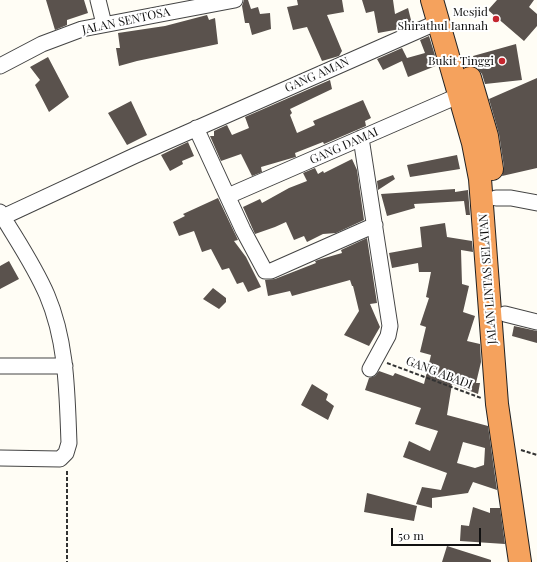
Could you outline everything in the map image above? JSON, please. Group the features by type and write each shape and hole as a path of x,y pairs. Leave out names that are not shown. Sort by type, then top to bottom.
{"highway":[{"name":"JALAN LINTAS SELATAN","path":"432,0 473,143 483,204 497,404 519,454 520,562"},
{"name":"JALAN LINTAS SELATAN","path":"447,0 487,136 496,198 510,396 533,562"}],"street":[{"path":"98,0 104,24"},
{"name":"JALAN SENTOSA","path":"0,66 42,44 82,29 235,0"},
{"name":"GANG AMAN","path":"1,215 438,22"},
{"name":"GANG DAMAI","path":"228,196 460,95"},
{"path":"196,128 243,230 265,270 268,272 375,225"},
{"path":"360,138 390,326 388,336 372,363"},
{"path":"496,198 511,198 537,203"},
{"path":"0,458 60,459 66,453 69,443 65,366 60,336 47,295 35,270 1,215"},
{"path":"505,314 537,322"},
{"path":"0,366 65,366"}],"path":[{"name":"GANG ABADI","path":"372,363 497,404"},
{"path":"66,453 67,562"}],"building":[{"path":"46,0 84,0 88,13 67,20 67,25 55,30"},
{"path":"244,0 248,0 251,9 258,7 260,14 270,13 271,29 252,35 249,23 245,23 242,6"},
{"path":"297,0 342,0 344,12 327,15 342,51 339,56 322,61 307,27 293,30 287,7 298,5"},
{"path":"362,0 393,0 395,14 408,8 412,24 400,29 378,33 374,11 366,13"},
{"path":"497,0 534,0 529,7 537,14 537,26 524,41 488,10"},
{"path":"207,15 209,20 215,18 218,44 119,66 116,48 120,48 118,33 165,26"},
{"path":"429,36 438,65 408,77 402,61 383,70 377,59 402,48 407,58 425,53 420,40"},
{"path":"516,44 522,80 485,84 482,74 476,67 473,56"},
{"path":"48,57 69,97 49,112 35,85 40,80 30,67"},
{"path":"537,78 537,168 502,176 504,167 499,134 489,99"},
{"path":"330,80 332,89 290,109 292,113 290,115 297,133 315,125 313,121 363,100 371,118 365,121 366,126 324,144 323,142 295,153 296,157 261,167 262,172 252,176 241,154 221,161 210,136 214,136 214,131 227,125 232,135 249,128 245,117"},
{"path":"131,101 147,135 127,145 108,113"},
{"path":"188,142 194,156 182,161 183,164 170,171 161,155"},
{"path":"457,155 460,169 410,177 407,165"},
{"path":"352,159 357,170 364,220 336,233 323,234 307,242 304,236 294,240 286,222 255,234 243,207 260,199 262,203 289,188 307,181 303,173 315,168 318,174 323,171 324,173"},
{"path":"393,175 395,179 378,190 377,181"},
{"path":"455,189 455,192 468,190 470,215 466,215 464,201 414,204 415,208 387,216 381,194"},
{"path":"218,198 238,240 234,241 246,257 261,287 248,292 243,282 237,284 229,268 222,270 211,249 202,252 194,231 179,236 173,222 185,216 183,214"},
{"path":"445,223 447,237 472,241 473,252 461,250 462,284 469,286 463,312 475,316 467,341 480,344 481,362 476,383 480,383 478,394 452,384 447,415 488,426 497,490 473,482 468,493 432,498 432,508 416,504 422,487 441,490 447,473 403,457 409,441 430,451 438,431 415,424 421,408 365,390 369,378 375,376 379,371 393,376 395,373 424,384 431,355 420,352 426,327 420,325 429,298 426,297 431,272 419,272 418,263 392,268 389,253 422,247 420,227","holes":["463,442 485,448 484,465 475,468 457,463"]},
{"path":"367,238 377,303 370,304 380,327 369,346 344,335 359,311 353,286 350,280 292,296 290,291 268,296 265,280 275,279 316,263 315,261 342,253 341,250"},
{"path":"9,261 19,279 0,289 0,266"},
{"path":"213,288 226,298 226,302 219,309 203,299"},
{"path":"514,326 537,331 537,343 512,336"},
{"path":"312,384 328,394 326,400 334,406 328,420 301,405"},
{"path":"367,493 417,506 414,521 364,512"},
{"path":"473,507 490,513 490,508 500,508 505,544 460,541 461,525 469,526"},
{"path":"447,546 491,560 491,562 442,562"}],"place":[{"name":"Mesjid Shirathul Iannah","path":"496,19"},
{"name":"Bukit Tinggi","path":"502,61"}]}
